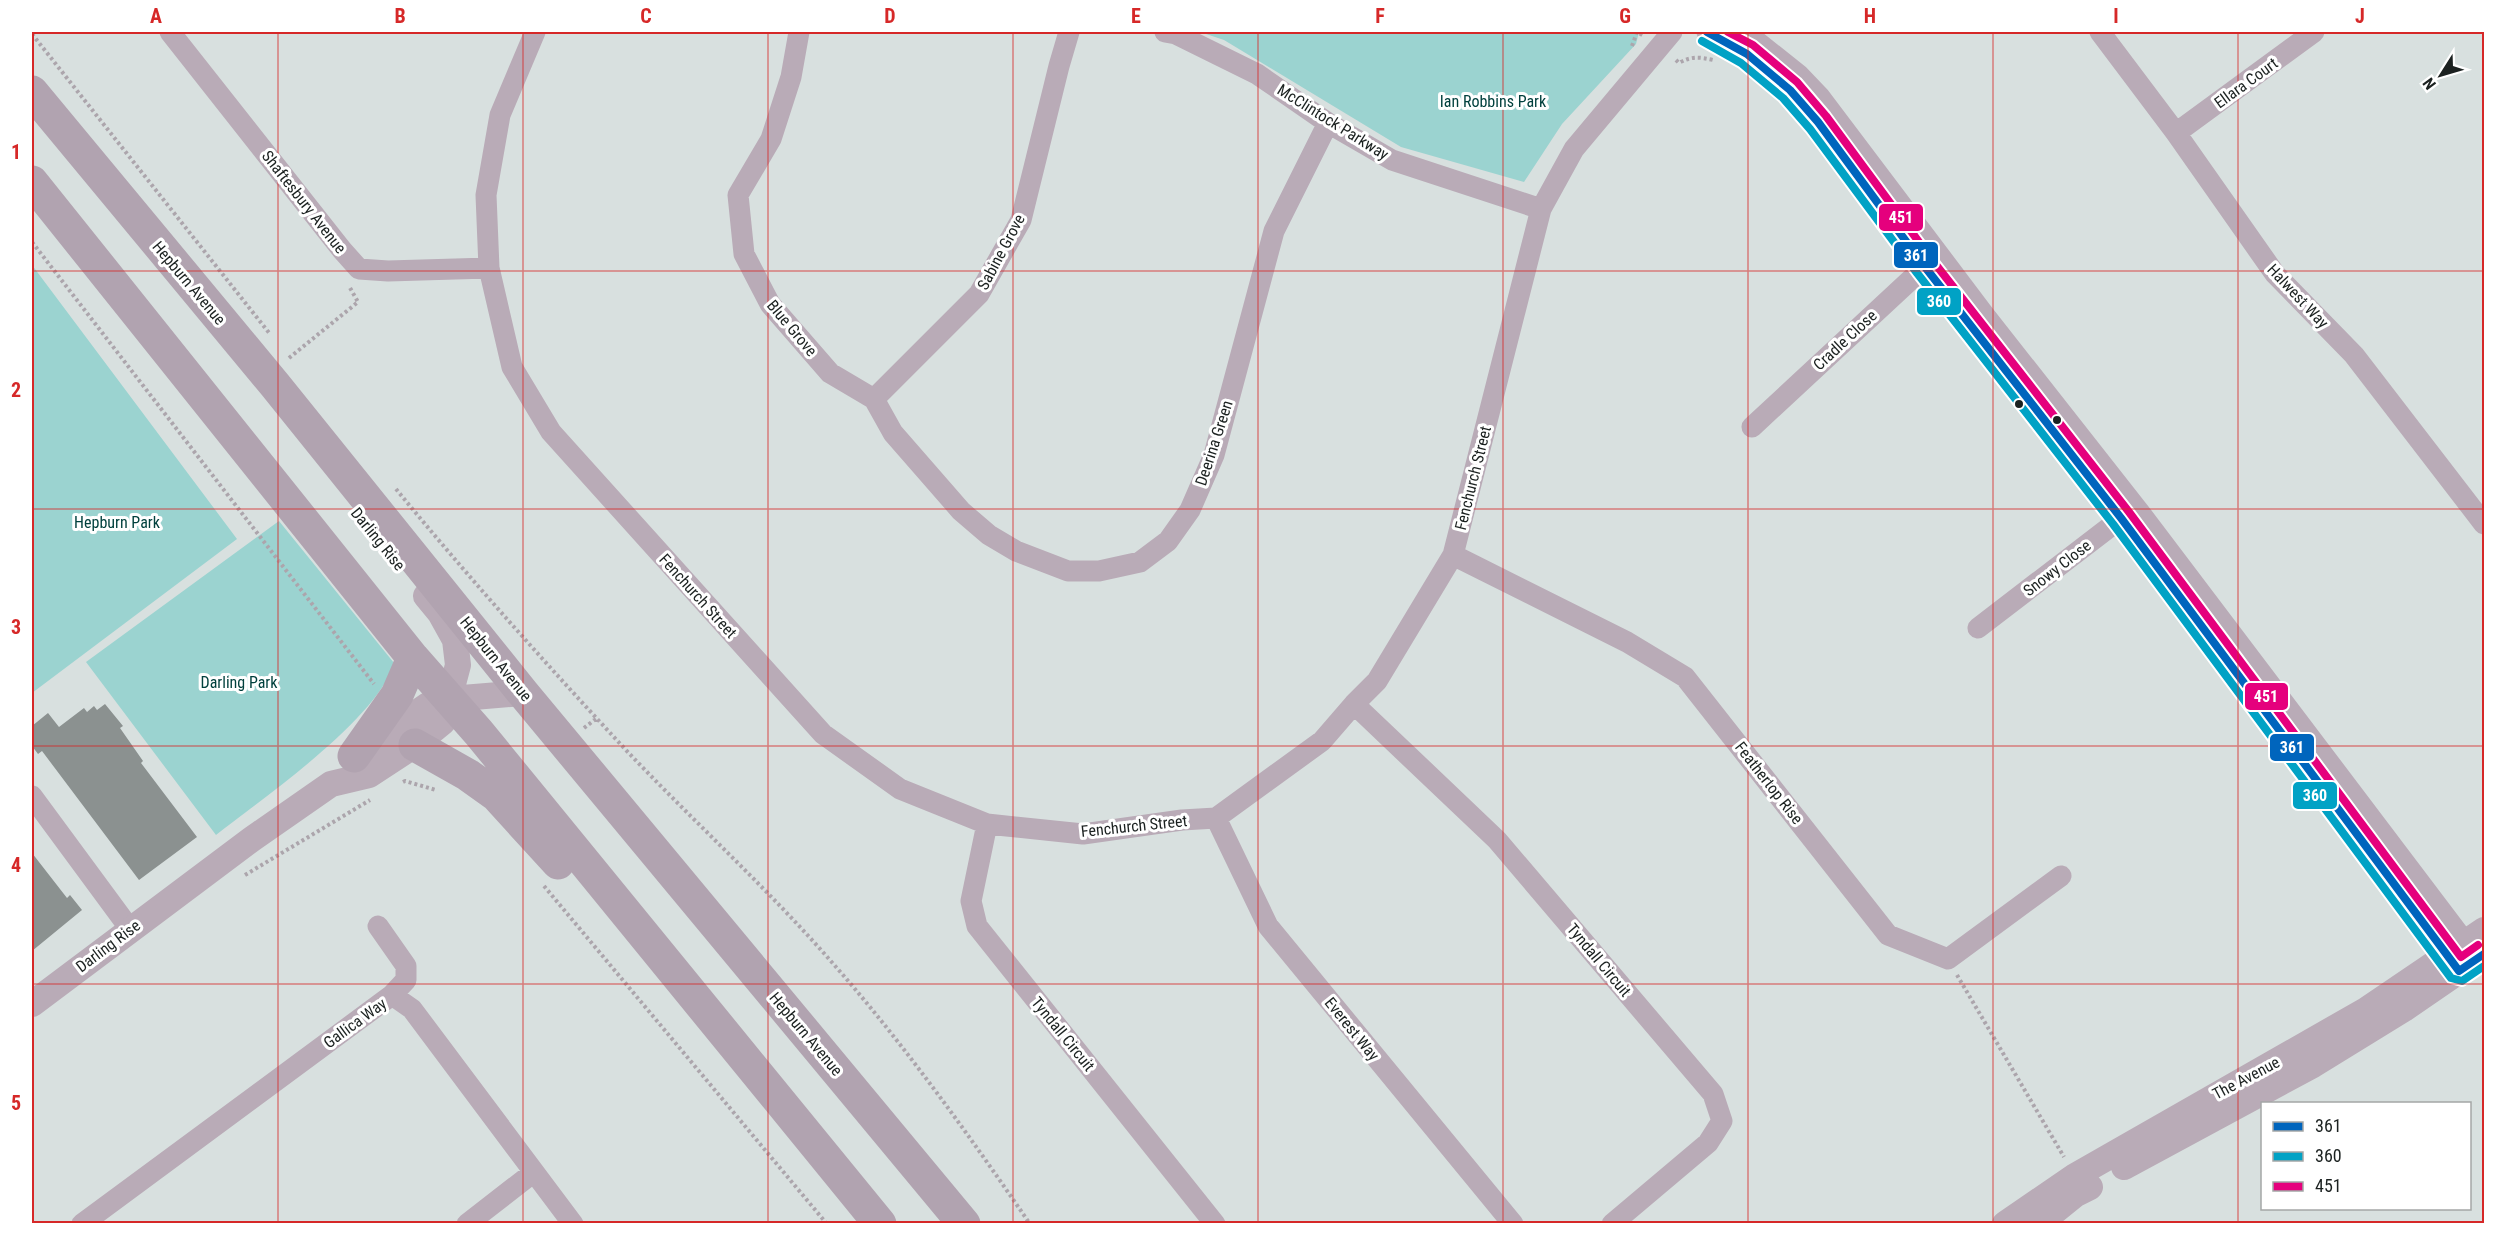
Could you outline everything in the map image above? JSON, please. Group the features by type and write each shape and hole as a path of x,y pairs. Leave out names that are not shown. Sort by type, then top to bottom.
{"main road":[{"name":"Hepburn Avenue","path":"32,92 286,369 523,693 964,1224"},
{"path":"32,182 413,658 450,699 880,1224"},
{"path":"354,756 398,695 413,658"},
{"path":"415,745 468,775 496,795 649,963 687,989"}],"street":[{"name":"Shaftesbury Avenue","path":"170,32 359,269 388,271 489,268"},
{"name":"Fenchurch Street","path":"535,32 500,115 486,195 489,268 512,367 551,432 823,734 900,789 987,824 1083,834 1216,818 1322,741 1377,681 1453,555 1541,209 1574,149 1672,32"},
{"name":"Blue Grove","path":"799,32 791,77 771,139 738,195 744,254 770,304 830,373 874,399"},
{"name":"Sabine Grove","path":"874,399 979,294 1021,220 1069,32"},
{"name":"McClintock Parkway","path":"1165,32 1176,34 1257,74 1328,123 1392,160 1541,209"},
{"path":"1707,32 1747,54 1790,90 1818,122 1932,260 2470,952"},
{"path":"1745,32 1799,75 1820,98 1932,260"},
{"name":"Halwest Way","path":"2100,32 2176,133 2275,274 2354,355 2484,524"},
{"name":"Ellara Court","path":"2176,133 2314,32"},
{"name":"Deerina Green","path":"874,399 893,433 961,511 989,535 1016,551 1068,571 1099,571 1140,562 1168,541 1190,510 1214,455 1274,231 1328,123"},
{"name":"Cradle Close","path":"1752,427 1932,260"},
{"name":"Darling Rise","path":"286,369 278,406 304,447 440,613 455,640 458,665 443,722 415,745 369,775 331,784"},
{"name":"Snowy Close","path":"1978,628 2128,513"},
{"name":"Feathertop Rise","path":"1453,555 1626,642 1685,677 1888,935 1948,959"},
{"name":"Darling Rise","path":"32,1004 130,929 331,784 354,756 428,705 450,699 523,693"},
{"name":"Tyndall Circuit","path":"1354,704 1497,840 1713,1094 1722,1121 1708,1143 1612,1224"},
{"path":"32,796 130,929"},
{"name":"Everest Way","path":"1216,818 1268,926 1513,1224"},
{"name":"Tyndall Circuit","path":"987,824 971,901 977,926 1215,1224"},
{"path":"1948,959 2061,876"},
{"path":"378,926 406,966 406,980 392,995"},
{"name":"The Avenue","path":"2006,1223 2075,1176 2470,952"},
{"name":"The Avenue","path":"2039,1224 2076,1194 2313,1065 2404,1009 2470,952"},
{"name":"Gallica Way","path":"82,1224 392,995 412,1009 573,1224"},
{"path":"467,1224 534,1172"}],"path":[{"path":"32,34 274,340"},
{"path":"286,369 358,302 337,263 342,250"},
{"path":"282,349 286,369"},
{"path":"395,488 518,631 626,750 830,959 909,1058 1030,1224"},
{"path":"398,784 405,781 439,791"},
{"path":"235,881 373,798"},
{"path":"1948,959 2075,1176"}],"green space":[{"name":"Ian Robbins Park","path":"1200,32 1639,32 1636,44 1562,124 1524,182 1401,147 1224,40"},
{"name":"Hepburn Park","path":"32,265 237,539 32,693"},
{"name":"Darling Park","path":"279,521 394,663 383,685 366,709 343,732 289,779 216,835 86,662"}],"building":[{"path":"105,704 123,726 120,728 143,761 141,763 197,837 139,880 42,751 38,754 32,746 32,726 48,713 59,727 84,708 87,712 94,706 97,710"},
{"path":"32,853 67,898 70,895 82,910 32,951"}],"transit line":[{"name":"361","path":"1707,32 1747,54 1790,90 1818,122 1925,267 2121,518 2459,971 2484,954"},
{"name":"451","path":"1728,32 1753,45 1797,82 1826,116 1933,261 2129,512 2461,957 2478,945"},
{"name":"360","path":"1702,41 1741,63 1783,98 1810,129 1917,273 2113,524 2451,978 2462,981 2484,966"}]}
